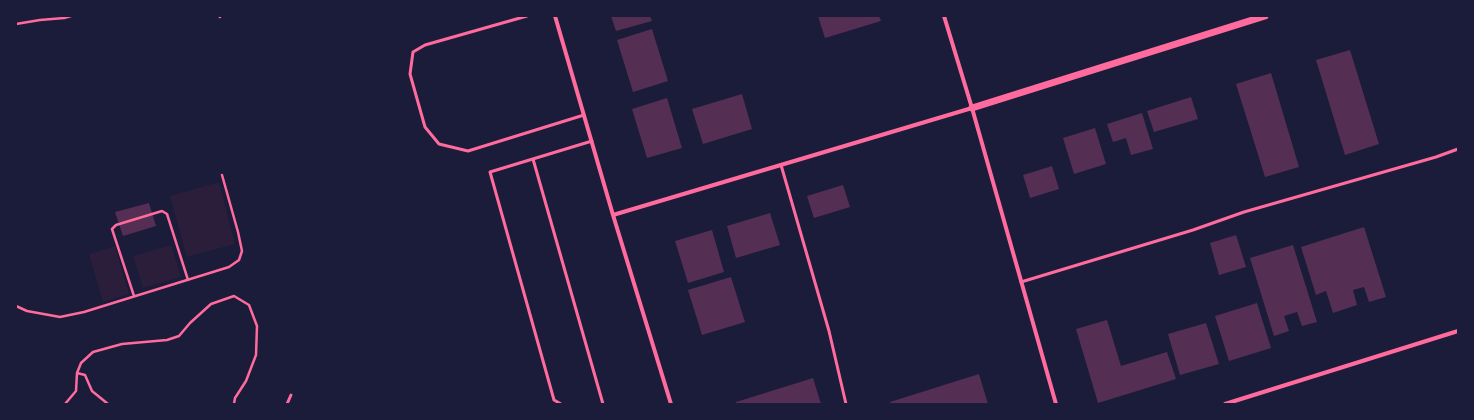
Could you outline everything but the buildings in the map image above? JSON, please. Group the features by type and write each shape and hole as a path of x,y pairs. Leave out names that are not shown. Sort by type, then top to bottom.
{"street":[{"path":"555,16 613,215 671,404"},
{"path":"944,16 972,108 1056,404"},
{"path":"613,215 972,108 1265,16"},
{"path":"1225,404 1458,331"}],"lane":[{"path":"527,16 425,45 414,52 410,74 425,127 439,144 468,151 584,115"},
{"path":"561,404 554,400 490,172 592,141"},
{"path":"1021,282 1192,230 1244,212 1436,157 1458,149"},
{"path":"533,159 603,404"},
{"path":"781,165 829,331 846,404"},
{"path":"287,404 291,395"}],"path":[{"path":"16,24 71,16"},
{"path":"16,306 27,311 60,316 84,312 229,267 239,260 242,251 222,175"},
{"path":"134,296 112,229 116,225 162,211 167,214 188,280"},
{"path":"65,404 76,391 77,373 81,364 93,352 122,344 167,340 179,336 190,323 211,304 234,296 249,305 257,326 256,355 246,381 235,398 234,404"},
{"path":"77,373 85,375 92,391 108,404"}],"shaded area":[{"path":"219,182 235,244 187,257 170,196"},
{"path":"171,245 181,277 143,288 133,256"},
{"path":"115,246 129,294 103,302 89,254"}]}
